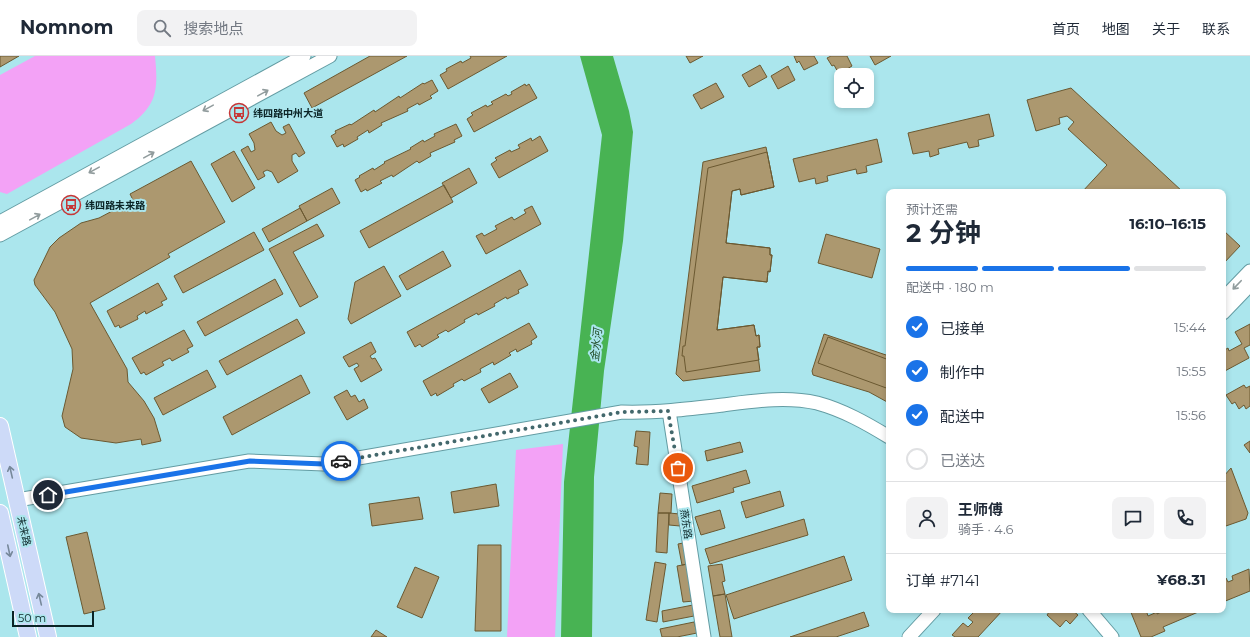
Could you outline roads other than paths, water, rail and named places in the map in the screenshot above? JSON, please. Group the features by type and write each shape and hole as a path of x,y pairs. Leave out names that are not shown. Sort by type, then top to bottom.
{"main road":[{"name":"未来路","path":"0,426 48,637"},
{"name":"未来路","path":"0,514 28,637"}],"street":[{"path":"0,222 304,56"},
{"path":"0,235 330,56"},
{"path":"1226,296 1250,271"},
{"path":"1226,310 1250,285"},
{"path":"17,500 250,461 324,464 622,412 668,411 760,400 796,400 837,409 886,435"},
{"name":"燕东路","path":"668,411 704,637"},
{"path":"909,637 931,613"},
{"path":"1092,613 1112,637"}],"water":[{"name":"金水河","path":"580,56 613,56 629,111 633,132 623,241 604,371 594,477 592,637 561,637 564,482 602,135"}],"place":[{"name":"纬四路中州大道","path":"239,113"},
{"name":"纬四路未来路","path":"71,205"}]}
